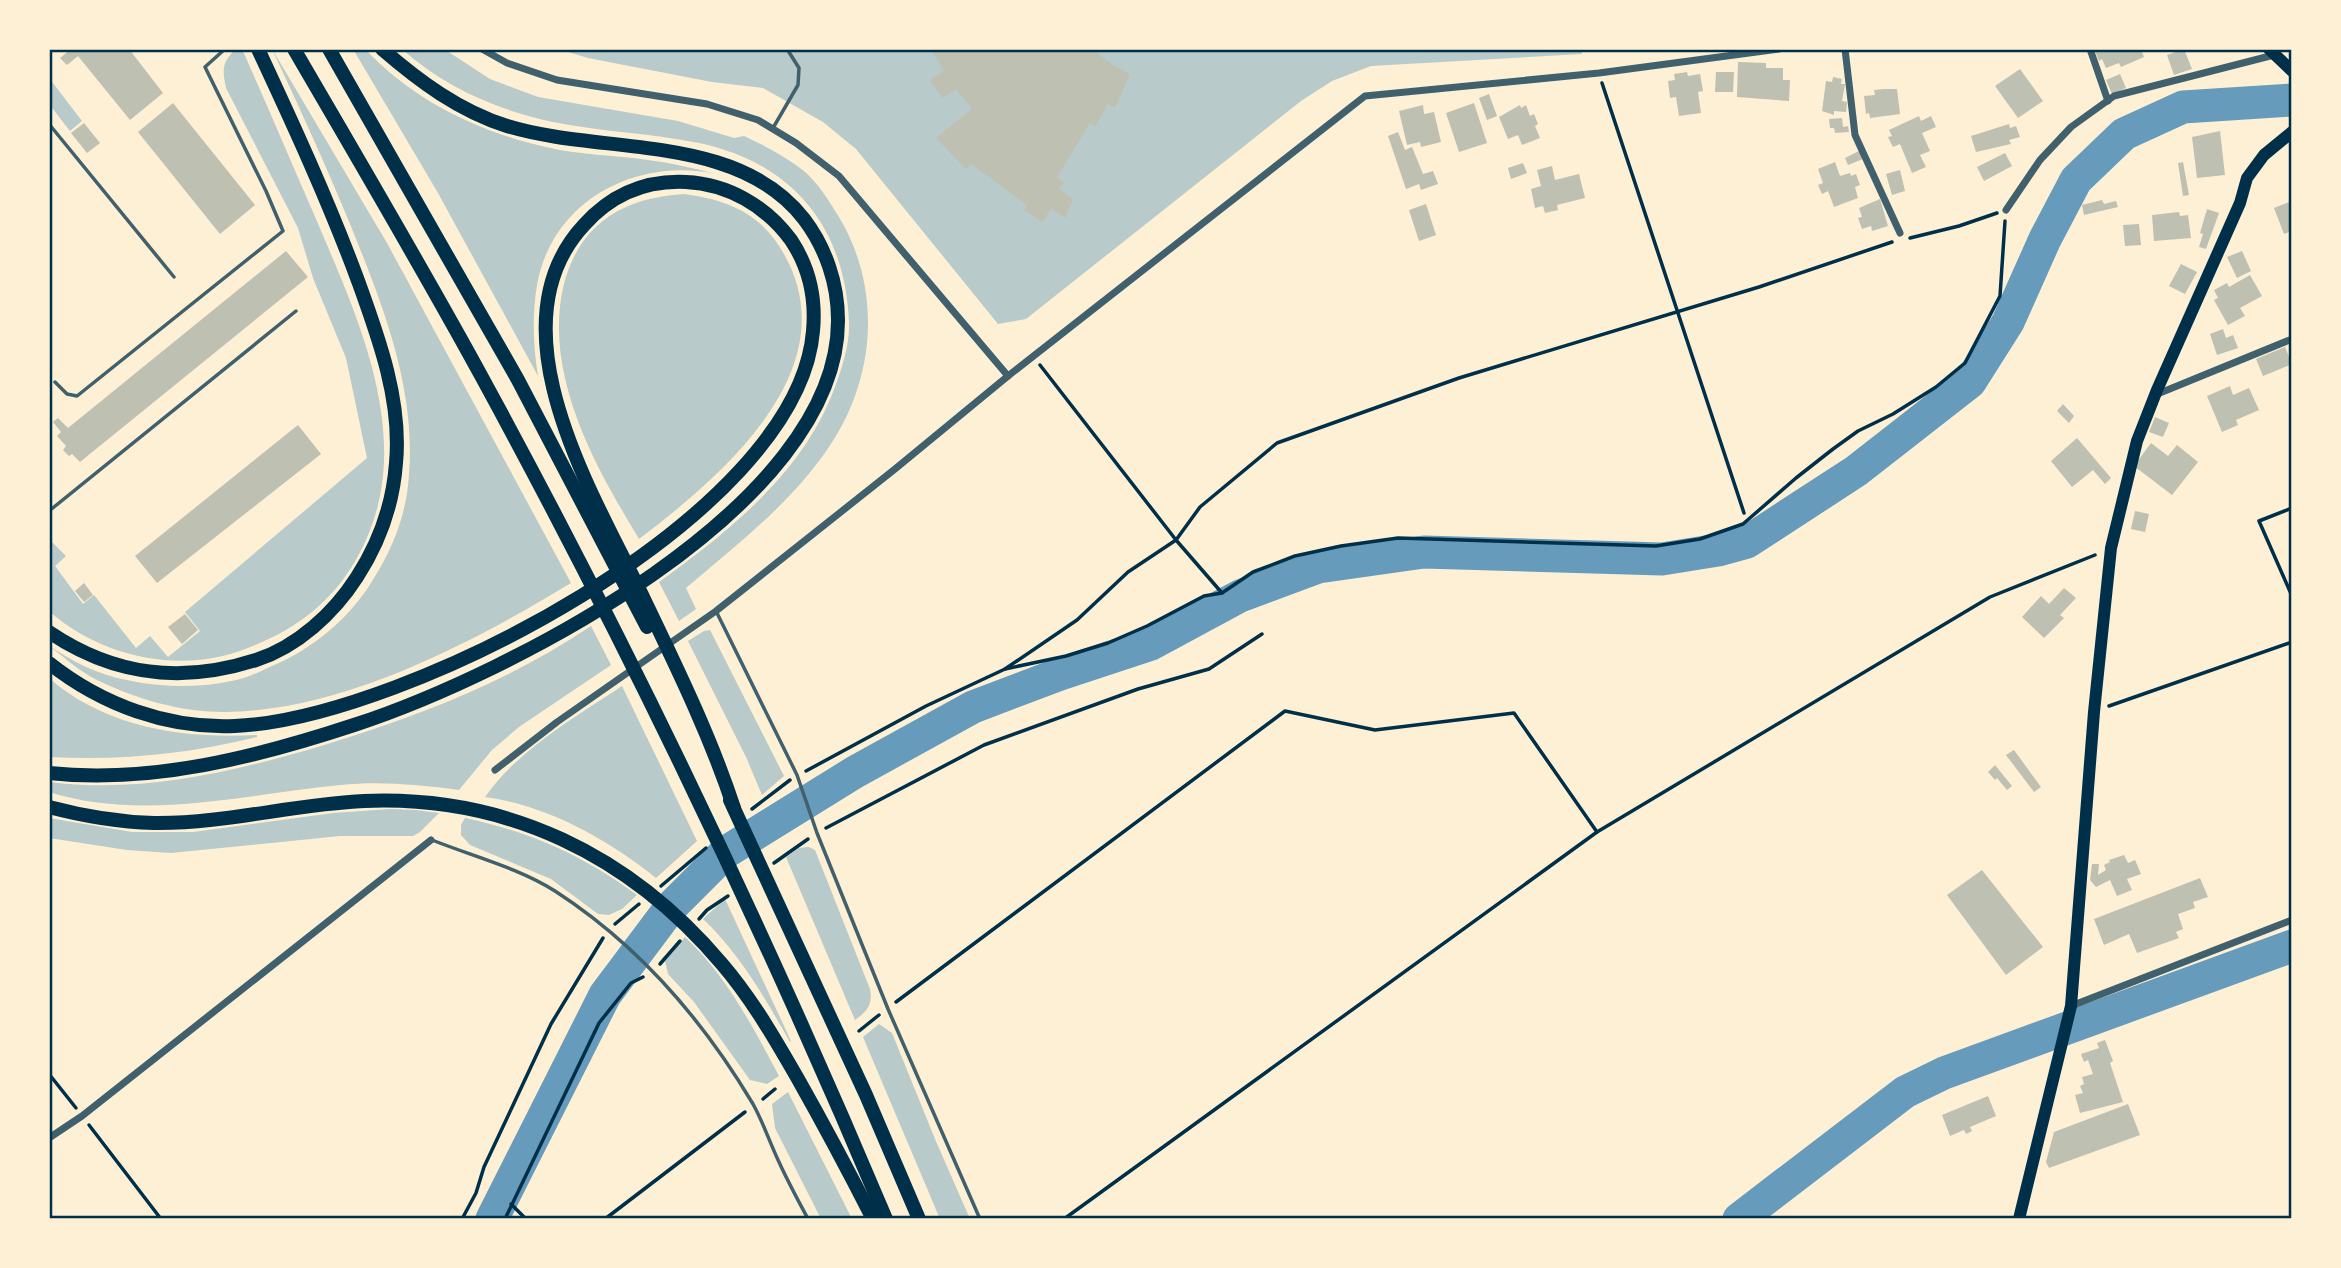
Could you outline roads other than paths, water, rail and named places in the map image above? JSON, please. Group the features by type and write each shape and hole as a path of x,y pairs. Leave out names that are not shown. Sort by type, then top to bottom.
{"highway":[{"path":"49,632 80,651 130,669 182,674 236,666 261,658 286,645 316,624 348,590 377,540 393,489 396,462 395,415 387,373 367,304 343,240 258,49"},
{"path":"294,49 485,381 581,567 710,826 839,1108 886,1219"},
{"path":"329,49 612,547 739,812 919,1219"},
{"path":"49,773 102,775 154,772 256,754 358,724 497,666 576,623 691,546 765,478 803,429 817,404 827,380 838,335 835,284 817,238 803,217 785,200 745,174 695,157 667,151 562,139 505,126 453,102 426,85 382,49"},
{"path":"49,663 95,694 151,716 208,726 237,726 282,720 384,692 474,654 566,605 644,553 705,506 750,462 784,417 806,373 811,352 814,312 812,292 799,253 774,220 757,206 718,187 697,183 654,184 615,198 579,229 564,250 554,273 547,297 545,324 552,385 572,448 612,547"},
{"path":"49,807 100,818 153,823 200,821 365,801 415,801 465,807 508,817 550,833 594,856 634,882 695,935 722,964 748,998 781,1050 873,1219"}],"main road":[{"path":"2272,52 2290,69"},
{"path":"2019,1219 2071,1006 2094,712 2111,548 2137,441 2240,203 2247,178 2264,155 2292,132"}],"street":[{"path":"482,49 507,63 557,80 707,104 758,120 772,128 839,176 1008,376"},
{"path":"495,770 557,722 716,611 1008,376 1365,96 1599,73 1742,51 1779,49"},
{"path":"1845,49 1855,135 1900,233"},
{"path":"2090,49 2108,101"},
{"path":"2006,210 2040,160 2071,127 2114,96 2272,52"},
{"path":"2155,395 2292,339"},
{"path":"49,1139 82,1116 431,840"},
{"path":"2071,1006 2292,920"}],"lane":[{"path":"55,383 66,394 77,396 283,231 205,66 225,49"},
{"path":"772,128 798,85 799,68 787,49"},
{"path":"49,124 174,277"},
{"path":"49,511 296,311"},
{"path":"716,611 797,775 817,833 888,1009 980,1219"},
{"path":"431,840 520,874 553,890 608,931 654,971 716,1047 754,1106 808,1219"}],"waterway":[{"path":"492,1219 605,995 671,907 726,852 855,772 973,707 1151,644 1240,596 1318,567 1424,552 1662,559 1718,550 1747,542 1856,471 1970,382 2008,322 2045,239 2076,180 2124,134 2183,107 2292,100"},
{"path":"1739,1219 1905,1092 1944,1073 2292,946"}]}
